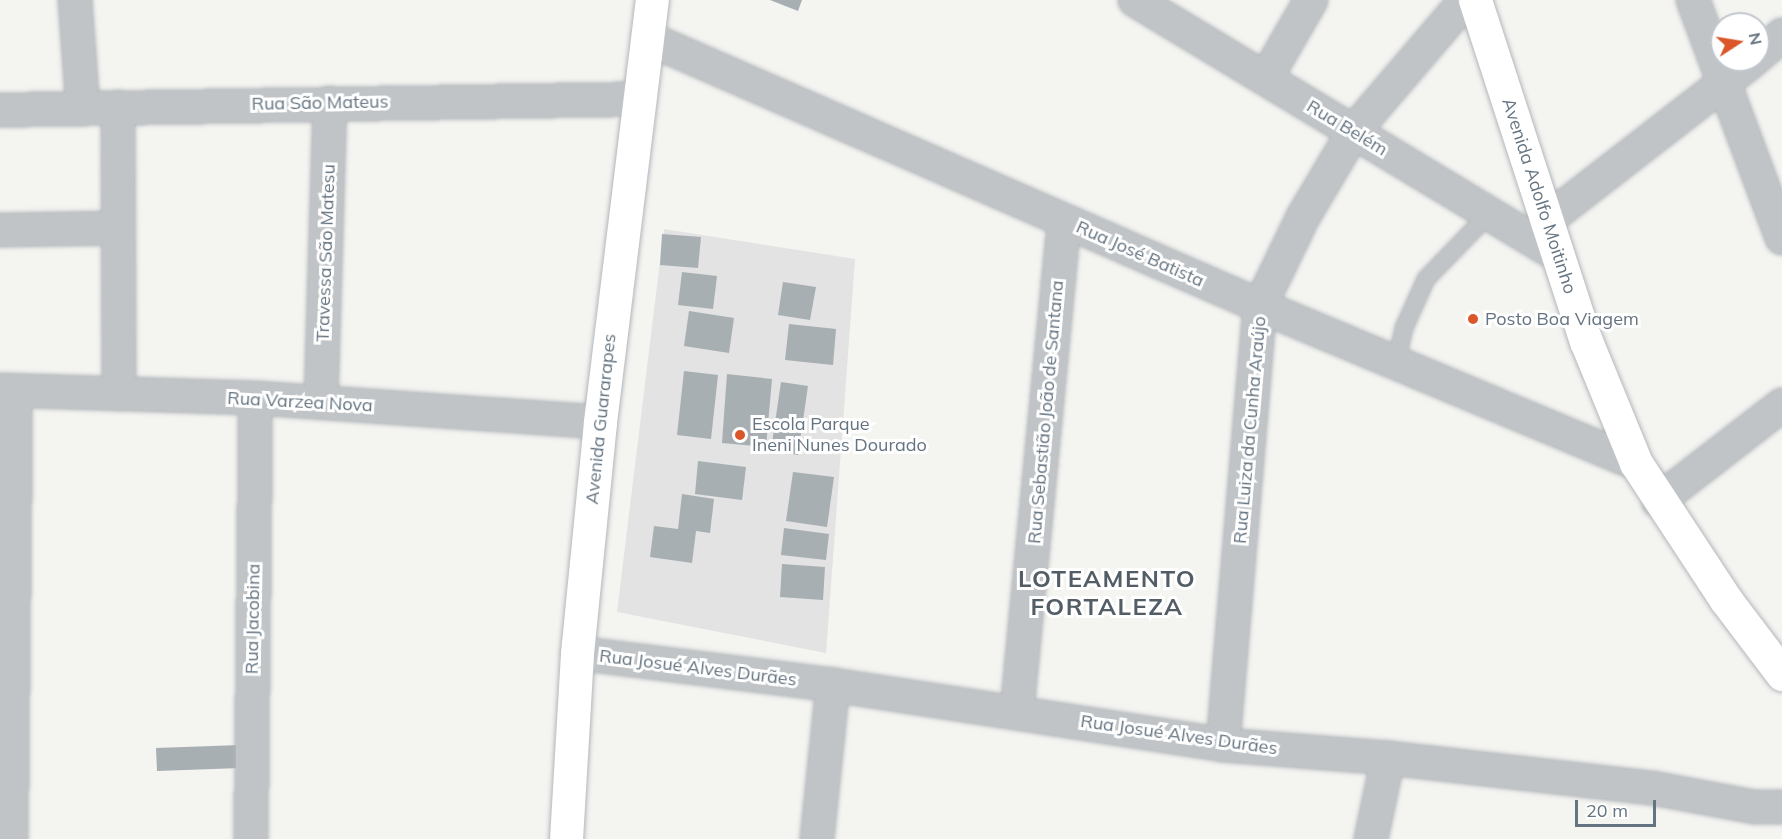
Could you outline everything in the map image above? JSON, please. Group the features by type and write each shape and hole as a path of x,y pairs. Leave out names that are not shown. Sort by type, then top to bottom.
{"street":[{"path":"75,0 83,109"},
{"name":"Avenida Guararapes","path":"566,839 577,653 600,422 652,0"},
{"name":"Rua Belém","path":"1135,0 1170,8 1266,78 1559,256"},
{"path":"1266,78 1311,0"},
{"name":"Rua Luiza da Cunha Araújo","path":"1223,745 1260,306 1303,217 1354,131 1466,0"},
{"name":"Avenida Adolfo Moitinho","path":"1475,0 1586,341 1636,463 1658,501 1780,666"},
{"path":"1693,0 1724,86 1773,176 1782,238"},
{"path":"1770,46 1782,35"},
{"name":"Rua José Batista","path":"647,38 1260,306 1636,463"},
{"path":"1546,220 1740,72"},
{"name":"Rua São Mateus","path":"0,110 83,109 118,106 640,99"},
{"name":"Travessa São Matesu","path":"321,402 330,103"},
{"path":"118,106 119,394"},
{"name":"Rua Sebastião João de Santana","path":"1017,711 1064,221"},
{"path":"0,230 118,228"},
{"path":"8,391 5,724 11,839"},
{"name":"Rua Varzea Nova","path":"8,391 256,398 600,422"},
{"name":"Rua Jacobina","path":"251,839 256,398"},
{"path":"1658,501 1782,405"},
{"name":"Rua Josué Alves Durães","path":"577,653 1017,711 1223,745 1388,758 1652,788 1755,807 1782,807"},
{"path":"817,839 833,685"},
{"path":"1371,839 1388,758"}],"lane":[{"path":"1396,363 1404,328 1426,279 1489,214"}],"shaded area":[{"name":"Escola Parque Ineni Nunes Dourado","path":"664,229 855,259 826,653 617,612"}],"building":[{"path":"770,0 802,0 798,11"},
{"path":"662,234 701,237 698,268 660,265"},
{"path":"682,272 717,276 713,309 678,305"},
{"path":"783,282 816,287 810,320 778,315"},
{"path":"689,311 734,318 729,353 684,346"},
{"path":"789,324 836,329 833,365 785,360"},
{"path":"684,371 718,375 711,439 677,435"},
{"path":"727,374 772,379 766,447 722,443"},
{"path":"781,382 808,386 798,455 771,450"},
{"path":"698,461 746,467 742,500 695,494"},
{"path":"793,472 834,477 827,527 786,521"},
{"path":"682,494 714,499 710,533 696,531 692,563 650,557 654,526 678,529"},
{"path":"784,528 829,534 826,560 781,555"},
{"path":"782,564 825,567 823,600 780,597"},
{"path":"240,745 241,768 157,771 156,748"}],"place":[{"name":"Posto Boa Viagem","path":"1473,319"},
{"name":"Escola Parque Ineni Nunes Dourado","path":"740,435"}],"district":[{"name":"LOTEAMENTO FORTALEZA","path":"1107,593"}]}
